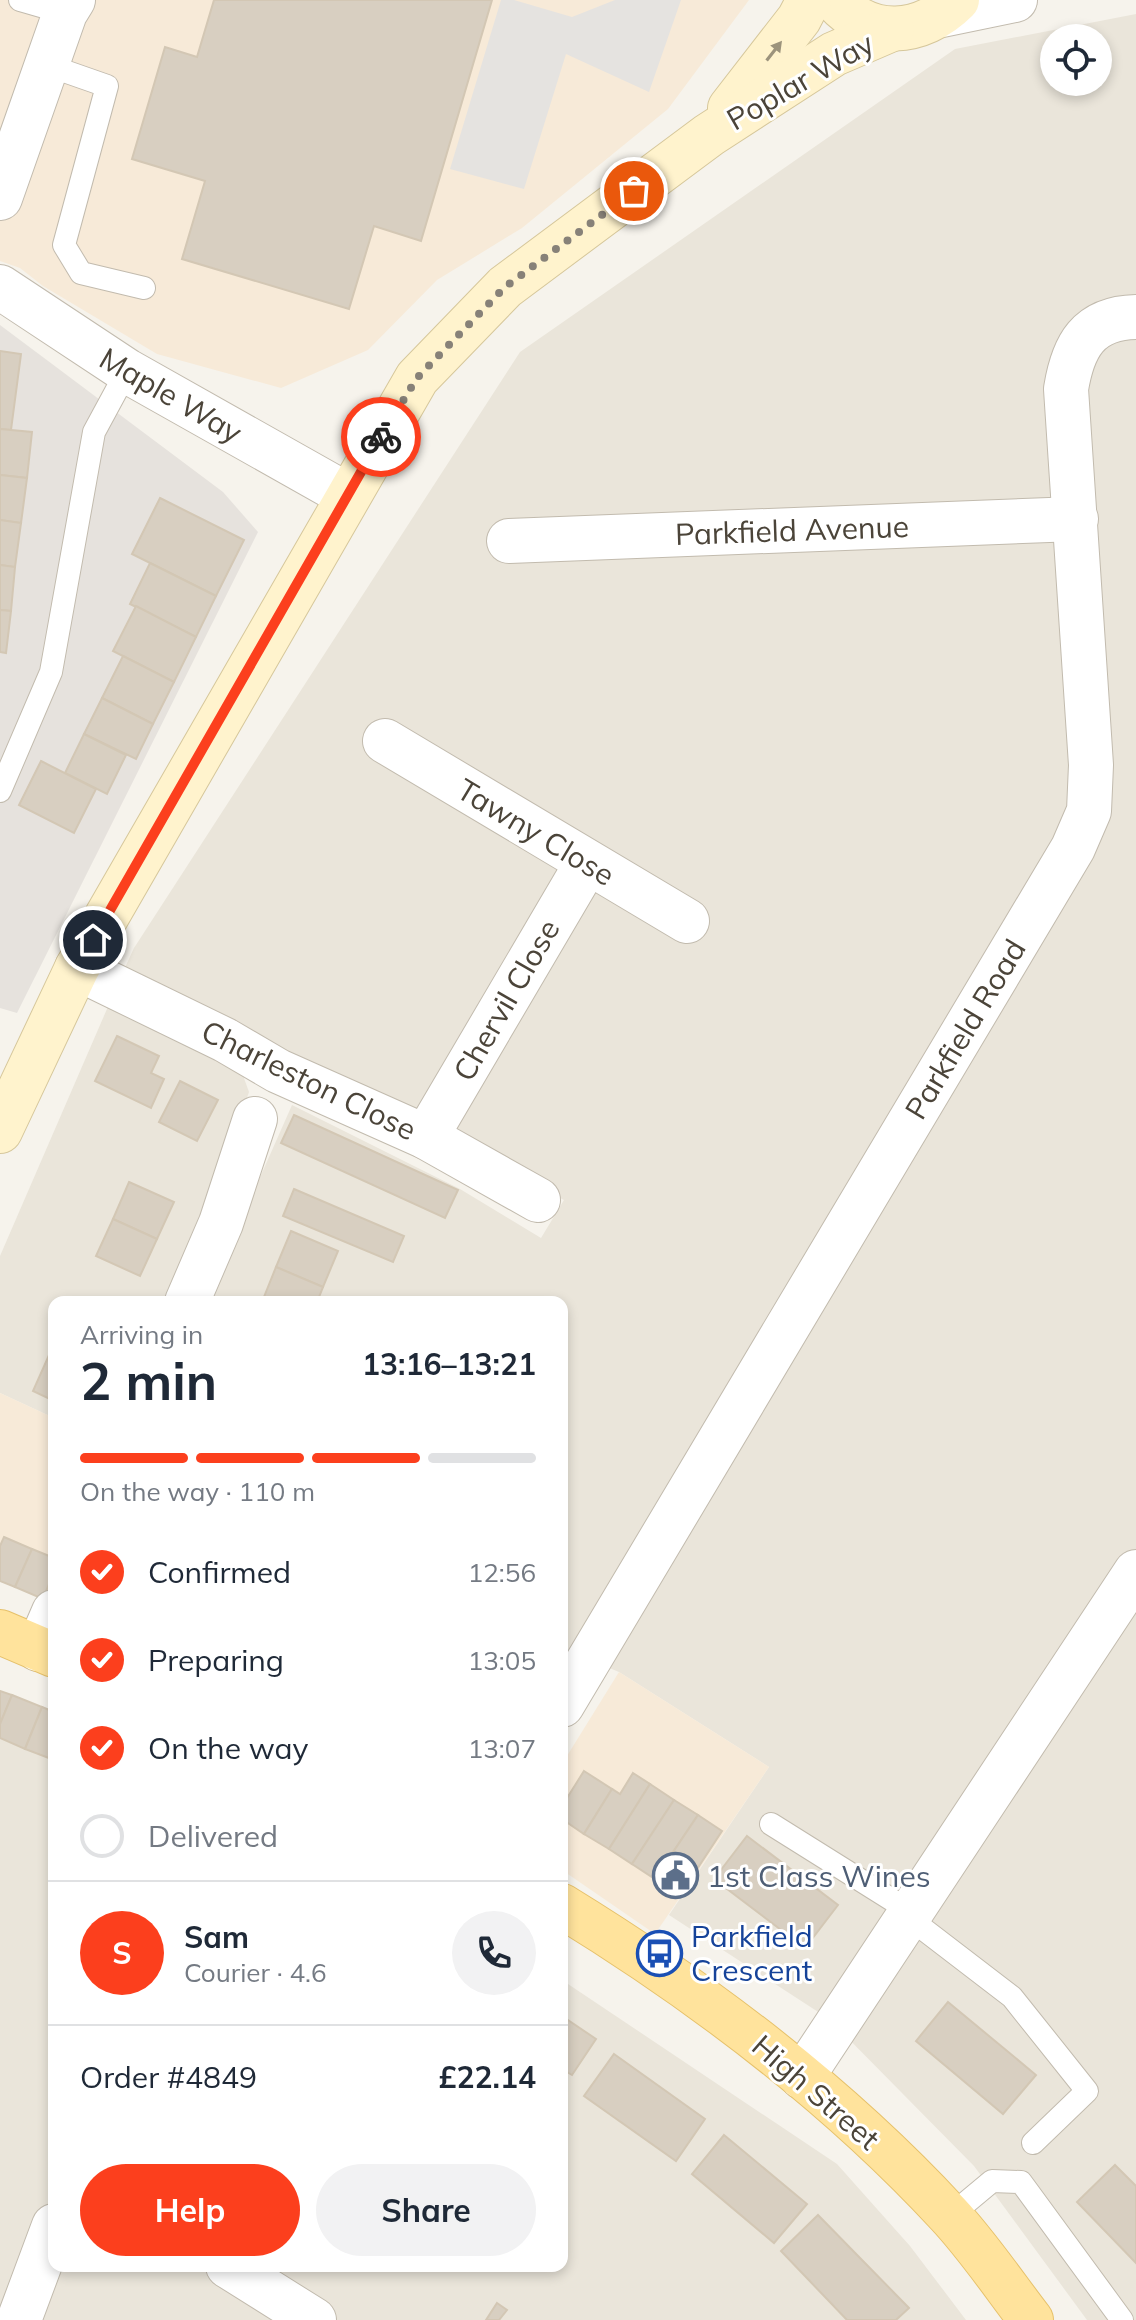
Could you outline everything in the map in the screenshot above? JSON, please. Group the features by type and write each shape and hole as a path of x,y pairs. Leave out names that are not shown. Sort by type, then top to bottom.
{"main road":[{"name":"High Street","path":"568,1910 727,2017 871,2137 950,2216 1031,2320"}],"street":[{"name":"Poplar Way","path":"709,135 799,19 809,0"},
{"path":"835,0 861,21 892,29"},
{"path":"949,8 1015,0"},
{"path":"0,198 69,6"},
{"name":"Poplar Way","path":"0,1131 77,968 417,378 505,287 709,135 834,54 892,29 918,27 949,8"},
{"name":"Maple Way","path":"0,287 127,371 347,495"},
{"name":"Parkfield Road","path":"568,1695 1065,861 1089,811 1091,765 1066,389 1070,362 1082,339 1101,326 1124,317 1136,317"},
{"name":"Parkfield Avenue","path":"509,541 1076,519"},
{"name":"Tawny Close","path":"385,741 687,921"},
{"name":"Chervil Close","path":"426,1137 587,863"},
{"name":"Charleston Close","path":"77,968 225,1040 278,1071 426,1137 538,1200"},
{"path":"190,1296 221,1223 255,1119"},
{"path":"802,2077 1136,1572"},
{"path":"19,2320 48,2242"},
{"path":"236,2272 295,2314"}],"lane":[{"path":"20,0 69,6"},
{"path":"47,65 107,86 64,245 81,273 144,288"},
{"path":"0,791 51,672 94,432 127,371"},
{"path":"771,1824 911,1915 1012,1997 1087,2091 1033,2143"},
{"path":"950,2216 992,2181 1021,2182 1122,2320"}],"shaded area":[{"path":"0,0 749,0 668,109 522,228 437,280 368,350 281,388 157,354 43,286 20,268 0,261"},
{"path":"501,0 514,0 572,17 615,0 681,0 649,92 566,54 524,189 450,169"},
{"path":"1136,14 1136,2320 1087,2320 974,2166 829,2019 669,1915 769,1767 619,1672 568,1651 568,1296 208,1296 292,1105 460,1189 541,1238 564,1200 122,974 134,948 520,352 955,49 1040,33 1040,96 1112,96 1112,24 1084,24"},
{"path":"0,325 223,492 258,532 17,1013 0,1008"},
{"path":"110,1002 241,1070 249,1092 208,1212 172,1296 48,1296 48,1415 0,1393 0,1256"},
{"path":"0,1393 48,1415 48,1587 43,1599 0,1581"},
{"path":"619,1672 769,1767 655,1934 568,1874 568,1754"},
{"path":"0,1738 48,1758 48,2272 568,2272 568,1984 837,2164 910,2246 966,2320 0,2320"}],"building":[{"path":"214,0 492,0 421,241 374,226 349,309 182,259 205,181 132,159 165,47 197,57"},
{"path":"0,351 21,354 11,430 0,429"},
{"path":"0,429 32,432 27,478 0,475"},
{"path":"0,475 27,478 21,523 0,520"},
{"path":"160,498 244,540 216,596 132,554"},
{"path":"0,520 21,523 15,567 0,565"},
{"path":"150,563 216,596 196,637 130,604"},
{"path":"0,565 15,567 11,611 0,610"},
{"path":"136,606 196,637 174,682 113,651"},
{"path":"0,610 11,611 6,653 0,652"},
{"path":"123,656 174,682 153,724 102,698"},
{"path":"102,698 153,724 136,759 84,734"},
{"path":"84,734 126,755 107,794 65,773"},
{"path":"41,761 96,789 74,833 19,805"},
{"path":"117,1036 159,1056 151,1073 164,1079 151,1108 95,1081"},
{"path":"180,1081 218,1100 197,1141 159,1122"},
{"path":"294,1115 458,1190 445,1218 281,1143"},
{"path":"129,1182 174,1202 157,1239 113,1219"},
{"path":"294,1189 404,1236 393,1262 283,1216"},
{"path":"113,1219 157,1239 140,1276 96,1256"},
{"path":"291,1231 338,1251 323,1287 276,1267"},
{"path":"276,1267 323,1287 319,1296 264,1296"},
{"path":"48,1357 48,1398 33,1391"},
{"path":"4,1537 32,1549 15,1587 0,1581 0,1546"},
{"path":"32,1549 48,1556 48,1587 43,1599 15,1587"},
{"path":"0,1691 12,1695 0,1724"},
{"path":"12,1695 42,1707 25,1749 0,1738 0,1724"},
{"path":"42,1707 48,1710 48,1758 25,1749"},
{"path":"584,1771 612,1789 584,1834 568,1823 568,1796"},
{"path":"633,1773 650,1784 609,1849 584,1834 612,1789 620,1794"},
{"path":"650,1784 674,1800 632,1864 609,1849"},
{"path":"674,1800 698,1815 655,1879 632,1864"},
{"path":"698,1815 722,1831 680,1895 655,1879"},
{"path":"747,1836 838,1905 805,1948 714,1879"},
{"path":"948,2002 1036,2075 1003,2114 916,2041"},
{"path":"568,2020 596,2039 572,2075 568,2073"},
{"path":"614,2054 705,2119 676,2161 584,2096"},
{"path":"724,2135 807,2204 774,2243 692,2174"},
{"path":"1115,2165 1136,2186 1136,2263 1077,2202"},
{"path":"818,2215 909,2308 896,2320 847,2320 781,2251"},
{"path":"497,2303 507,2310 499,2320 486,2320"}],"way so far":[{"path":"381,437 417,378 505,287 634,191"}],"place":[{"name":"1st Class Wines","path":"676,1876"},
{"name":"Parkfield Crescent","path":"660,1953"}],"route":[{"path":"93,940 381,437"}]}
